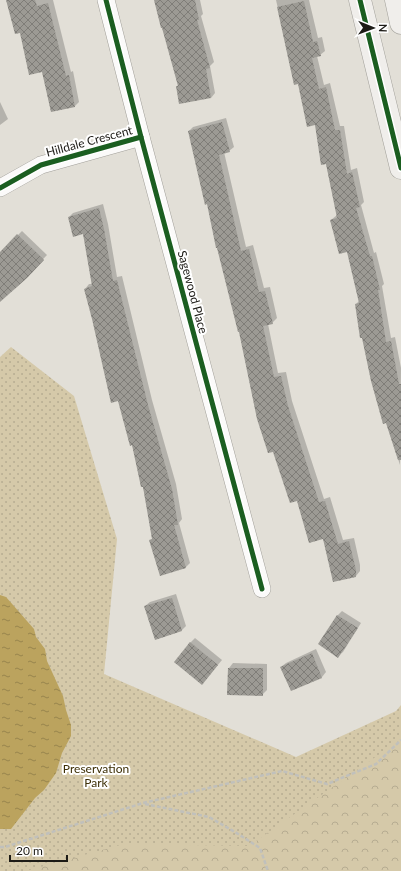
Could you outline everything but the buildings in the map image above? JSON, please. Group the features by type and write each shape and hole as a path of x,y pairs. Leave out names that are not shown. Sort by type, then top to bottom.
{"street":[{"name":"Sagewood Place","path":"106,0 141,137 262,589"},
{"path":"360,0 401,168"},
{"path":"396,0 401,23"},
{"name":"Hilldale Crescent","path":"0,188 41,164 141,137"}],"path":[{"path":"0,847 5,847 143,803 282,771 327,784 376,764 401,740"},
{"path":"143,803 209,817 260,848 268,871"}],"green space":[{"name":"Preservation Park","path":"11,347 74,396 117,539 104,674 296,757 396,711 401,705 401,871 0,871 0,357"},
{"path":"401,739 401,871 26,871 124,844 249,846"}],"water":[{"path":"0,595 6,597 34,629 36,637 45,649 47,661 63,696 71,725 71,736 62,753 56,773 44,790 35,798 11,829 0,829"}],"cycle path":[{"path":"106,0 141,137 262,589"},
{"path":"360,0 401,168"},
{"path":"0,188 41,165 141,137"}]}
